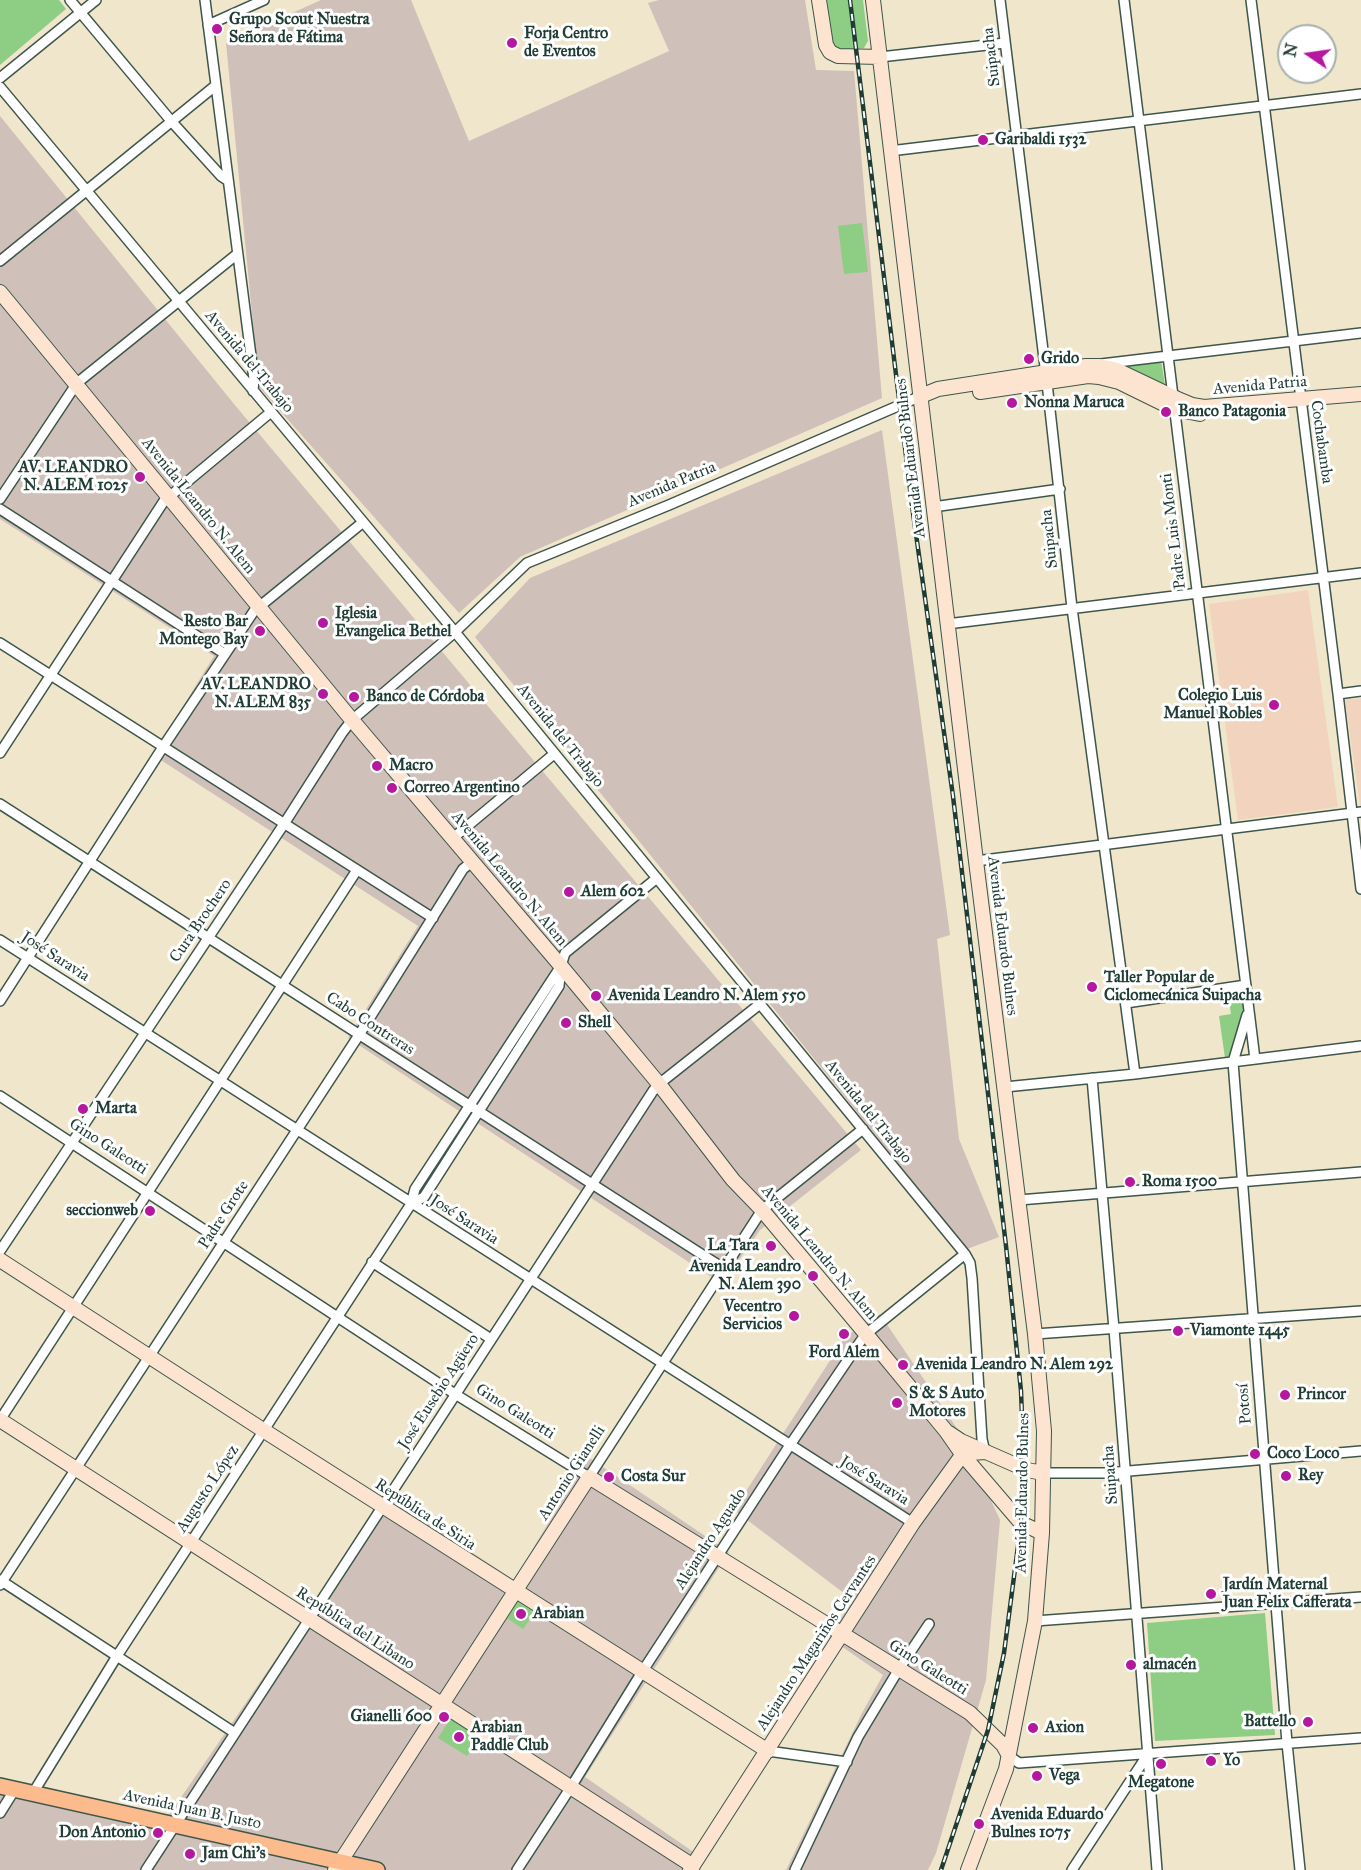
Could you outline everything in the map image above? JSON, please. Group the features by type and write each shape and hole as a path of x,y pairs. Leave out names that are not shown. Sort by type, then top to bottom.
{"main road":[{"path":"819,0 826,45 830,52 838,56 880,57"},
{"name":"Avenida Eduardo Bulnes","path":"873,0 947,624 1019,1200 1044,1431 1042,1533 1035,1621 1010,1756 968,1870"},
{"name":"Avenida Leandro N. Alem","path":"0,292 352,720 561,966 733,1180 762,1210 866,1334 946,1431 963,1456 1021,1522 1042,1533"},
{"name":"Avenida Patria","path":"1046,377 1086,366 1109,367 1122,371 1197,415 1361,394"},
{"name":"Avenida Patria","path":"921,396 938,389 1046,377 1100,376 1122,371"},
{"name":"Avenida Patria","path":"1301,403 1361,402"},
{"name":"República de Siria","path":"0,1260 263,1431 768,1751"},
{"name":"República del Libano","path":"0,1420 571,1787 691,1868"},
{"name":"Avenida Leandro N. Alem","path":"946,1431 985,1452 1027,1470 1043,1473"},
{"path":"963,1456 985,1452"},
{"name":"Alejandro Magariños Cervantes","path":"691,1868 913,1523 954,1465 963,1456"},
{"name":"Gino Galeotti","path":"589,1477 970,1713 1003,1745 1010,1756"},
{"name":"Antonio Gianelli","path":"338,1866 589,1477"},
{"name":"Avenida Juan B. Justo","path":"7,1787 175,1824 338,1866 377,1870"}],"street":[{"path":"70,0 172,122 227,180"},
{"path":"0,78 96,0"},
{"path":"205,0 236,255 254,379 253,391"},
{"path":"208,25 264,0"},
{"name":"Suipacha","path":"1000,0 1060,489 1072,608 1106,844 1135,1074"},
{"name":"Padre Luis Monti","path":"1124,0 1255,1059"},
{"name":"Cochabamba","path":"1251,0 1338,694 1357,812 1361,889"},
{"path":"880,57 1005,43"},
{"path":"0,261 215,86"},
{"name":"Avenida del Trabajo","path":"0,87 455,632 965,1254 970,1263 972,1278 982,1439 985,1452"},
{"path":"890,152 1361,94"},
{"path":"0,500 77,383 236,255"},
{"path":"1122,371 1168,355 1361,333"},
{"name":"Avenida Patria","path":"455,632 523,566 532,561 679,501 921,396"},
{"path":"0,753 110,581 168,496 271,412"},
{"path":"933,507 1060,489"},
{"path":"0,509 225,654"},
{"path":"0,1001 163,747 254,611 362,523"},
{"path":"947,624 1361,573"},
{"name":"Cura Brochero","path":"0,1251 342,733 352,720 455,632"},
{"path":"0,643 433,918"},
{"path":"1338,694 1361,691"},
{"path":"453,838 554,754"},
{"name":"Cabo Contreras","path":"0,804 723,1268"},
{"path":"976,861 1357,812"},
{"name":"Padre Grote","path":"1,1582 359,1035 463,869 473,861"},
{"path":"0,1420 357,870"},
{"name":"Augusto López","path":"33,1793 117,1656 372,1262 411,1204 424,1197 474,1109 559,986 565,953 657,878"},
{"name":"José Saravia","path":"0,940 913,1523"},
{"path":"1126,1003 1246,985"},
{"name":"José Eusebio Agüero","path":"146,1870 658,1084 760,1004"},
{"name":"Potosí","path":"1249,1010 1233,1062 1287,1743 1300,1870"},
{"path":"1005,1087 1135,1074 1361,1046"},
{"name":"Suipacha","path":"1092,1078 1157,1870"},
{"name":"Gino Galeotti","path":"0,1096 455,1394 589,1477"},
{"name":"Antonio Gianelli","path":"589,1477 762,1210 863,1129"},
{"path":"1019,1200 1361,1172"},
{"name":"Alejandro Aguado","path":"517,1870 642,1672 790,1445 866,1334 965,1254"},
{"path":"372,1262 491,1339"},
{"path":"1035,1334 1361,1311"},
{"path":"1043,1473 1126,1471 1361,1451"},
{"path":"1,1582 235,1733"},
{"path":"1035,1621 1361,1597"},
{"path":"795,1870 858,1737 929,1624"},
{"path":"1010,1756 1019,1763 1361,1738"},
{"name":"República de Siria","path":"768,1751 847,1762"},
{"path":"1072,1870 1148,1754"},
{"path":"0,1813 7,1787"}],"shaded area":[{"path":"321,0 411,0 469,141 669,51 648,3 659,0 805,0 816,70 854,71 882,398 520,557 459,613 259,387 226,43"},
{"path":"0,116 234,404 861,1150 760,1230 722,1284 348,1038 418,926 153,755 214,656 0,519"},
{"path":"882,430 950,935 937,939 959,1139 999,1237 967,1249 475,637 530,578"},
{"name":"Colegio Luis Manuel Robles","path":"1308,590 1338,807 1238,820 1209,604"},
{"path":"1361,698 1361,806 1360,806 1345,700"},
{"path":"880,1314 960,1433 1000,1520 986,1680 936,1853 928,1870 786,1870 862,1713 883,1675 828,1637 853,1600 734,1510 845,1337"},
{"path":"588,1457 729,1552 585,1777 705,1860 698,1870 0,1870 0,1777 169,1815 312,1606 383,1494 514,1580"}],"green space":[{"path":"0,0 59,0 66,9 0,65"},
{"path":"827,0 863,0 868,41 864,48 842,50 832,44"},
{"path":"862,223 868,272 844,274 838,226"},
{"path":"1161,360 1165,385 1124,365"},
{"path":"1243,992 1247,1010 1232,1057 1225,1058 1219,1016 1231,1014 1228,994"},
{"name":"Arabian","path":"519,1600 536,1610 523,1629 507,1618"},
{"path":"1265,1613 1275,1735 1155,1741 1147,1623"},
{"name":"Arabian Paddle Club","path":"451,1718 480,1736 467,1756 438,1738"}],"railway":[{"path":"850,0 913,513 953,796 1021,1391 1024,1468 1021,1523 1004,1653 988,1730 941,1870"}],"place":[{"name":"Grupo Scout Nuestra Señora de Fátima","path":"217,29"},
{"name":"Forja Centro de Eventos","path":"512,43"},
{"name":"Garibaldi 1532","path":"983,140"},
{"name":"Grido","path":"1029,359"},
{"name":"Nonna Maruca","path":"1012,403"},
{"name":"Banco Patagonia","path":"1166,412"},
{"name":"AV. LEANDRO N. ALEM 1025","path":"140,477"},
{"name":"Iglesia Evangelica Bethel","path":"323,623"},
{"name":"Resto Bar Montego Bay","path":"260,631"},
{"name":"AV. LEANDRO N. ALEM 835","path":"323,694"},
{"name":"Banco de Córdoba","path":"354,697"},
{"name":"Colegio Luis Manuel Robles","path":"1274,705"},
{"name":"Macro","path":"377,766"},
{"name":"Correo Argentino","path":"392,788"},
{"name":"Alem 602","path":"569,892"},
{"name":"Taller Popular de Ciclomecánica Suipacha","path":"1092,987"},
{"name":"Avenida Leandro N. Alem 550","path":"596,996"},
{"name":"Shell","path":"566,1023"},
{"name":"Marta","path":"83,1109"},
{"name":"Roma 1500","path":"1130,1182"},
{"name":"seccionweb","path":"150,1211"},
{"name":"La Tara","path":"771,1246"},
{"name":"Avenida Leandro N. Alem 390","path":"813,1276"},
{"name":"Vecentro Servicios","path":"794,1316"},
{"name":"Viamonte 1445","path":"1178,1331"},
{"name":"Ford Alem","path":"844,1334"},
{"name":"Avenida Leandro N. Alem 292","path":"903,1365"},
{"name":"Princor","path":"1285,1395"},
{"name":"S & S Auto Motores","path":"897,1403"},
{"name":"Coco Loco","path":"1255,1454"},
{"name":"Rey","path":"1286,1476"},
{"name":"Costa Sur","path":"609,1477"},
{"name":"Jardín Maternal Juan Felix Cafferata","path":"1211,1594"},
{"name":"Arabian","path":"521,1614"},
{"name":"almacén","path":"1131,1665"},
{"name":"Gianelli 600","path":"444,1717"},
{"name":"Battello","path":"1308,1722"},
{"name":"Axion","path":"1033,1728"},
{"name":"Arabian Paddle Club","path":"459,1737"},
{"name":"Yo","path":"1211,1761"},
{"name":"Megatone","path":"1161,1764"},
{"name":"Vega","path":"1037,1776"},
{"name":"Avenida Eduardo Bulnes 1075","path":"979,1824"},
{"name":"Don Antonio","path":"158,1833"},
{"name":"Jam Chi's","path":"190,1854"}]}
